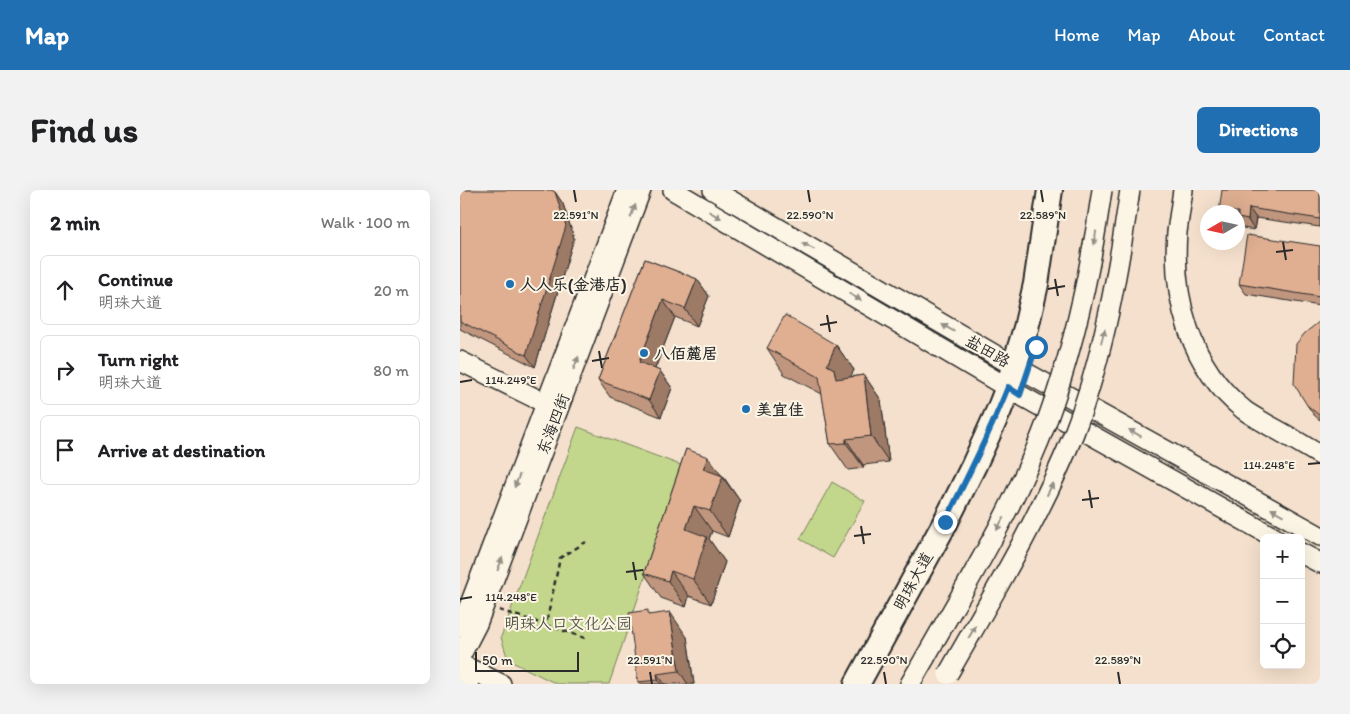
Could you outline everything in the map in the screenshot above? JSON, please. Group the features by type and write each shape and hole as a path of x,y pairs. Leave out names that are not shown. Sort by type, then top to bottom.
{"main road":[{"name":"明珠大道","path":"874,684 958,531 988,472 1012,417 1026,328 1036,284 1050,190"},
{"name":"明珠大道","path":"857,684 949,514 999,410 1018,380 1041,330 1051,287 1066,190"}],"street":[{"name":"东海四街","path":"460,657 477,624 484,605 627,190"},
{"name":"东海四街","path":"460,627 641,190"},
{"name":"盐田路","path":"673,190 1018,380 1320,536"},
{"name":"盐田路","path":"713,190 1268,534"},
{"path":"910,684 1004,518 1027,470 1048,419 1066,366 1080,313 1092,259 1102,190"},
{"path":"945,679 1028,533 1052,485 1074,431 1092,377 1107,322 1119,267 1130,190"},
{"path":"1183,190 1176,263 1185,321 1195,348 1209,372 1228,396 1246,411 1320,455"},
{"path":"460,361 552,407"},
{"path":"1305,555 1320,563"},
{"path":"460,664 501,684"},
{"path":"460,680 469,684"}],"path":[{"path":"546,625 560,558 586,542"},
{"path":"484,605 586,638"}],"green space":[{"name":"明珠人口文化公园","path":"578,427 683,466 609,684 557,684 508,660 501,637"},
{"path":"832,482 865,501 833,558 800,539"}],"building":[{"name":"人人乐(金港店)","path":"460,190 551,190 555,192 566,226 526,355 460,321"},
{"path":"1222,190 1320,190 1320,219 1249,208 1248,220 1245,219 1245,205 1220,205"},
{"path":"1247,235 1320,246 1320,297 1239,284"},
{"path":"645,259 697,279 685,309 663,300 639,362 660,371 649,400 598,380"},
{"path":"785,315 836,345 827,365 834,369 836,379 864,375 871,436 846,439 846,443 830,444 819,377 767,348"},
{"path":"1320,321 1320,416 1307,405 1294,384 1296,344 1305,333"},
{"path":"686,449 708,457 703,469 723,476 710,511 694,506 686,529 707,537 693,579 671,571 668,581 644,573"},
{"path":"648,610 648,615 670,612 679,671 657,674 658,680 638,682 629,613"}],"place":[{"name":"人人乐(金港店)","path":"510,284"},
{"name":"八佰麓居","path":"644,353"},
{"name":"美宜佳","path":"746,409"}],"route":[{"path":"945,522 974,464 1008,387 1020,395 1036,347"}]}
